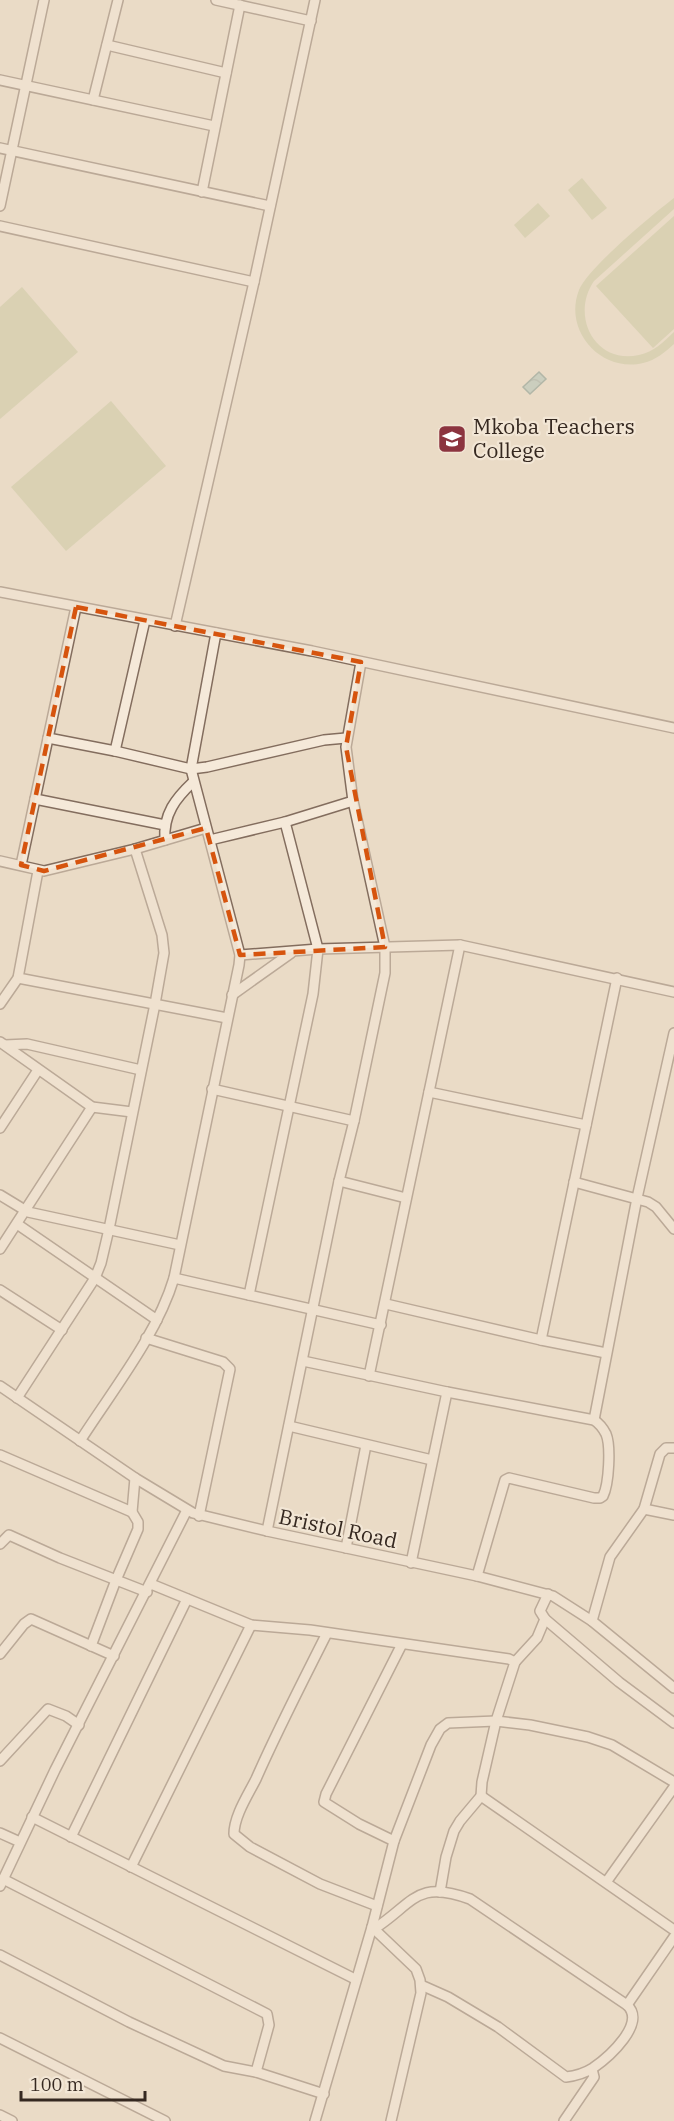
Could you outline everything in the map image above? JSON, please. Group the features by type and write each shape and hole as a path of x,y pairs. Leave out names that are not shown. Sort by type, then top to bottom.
{"street":[{"path":"0,206 44,0"},
{"path":"93,100 118,0"},
{"path":"216,0 311,21"},
{"path":"175,626 254,282 315,0"},
{"path":"202,192 240,5"},
{"path":"107,45 226,73"},
{"path":"0,80 214,126"},
{"path":"0,148 270,206"},
{"path":"0,226 254,282"},
{"path":"0,592 361,662 674,728"},
{"path":"21,866 76,607"},
{"path":"115,751 145,620"},
{"path":"80,1441 157,1320 174,1278 240,956 191,769 216,633"},
{"path":"267,1531 339,1181 384,986 386,968 385,947 353,801 346,738 361,662"},
{"path":"48,738 191,769 324,740 346,738"},
{"path":"165,840 165,825 174,801 193,782"},
{"path":"35,799 165,825"},
{"path":"210,840 285,822 353,801"},
{"path":"249,1294 313,994 318,949 285,822"},
{"path":"0,861 38,871 58,868 206,828"},
{"path":"17,1398 95,1278 109,1229 164,953 164,942 135,849"},
{"path":"0,1004 18,978 38,871"},
{"path":"369,1376 460,945"},
{"path":"240,956 318,949 460,945 674,992"},
{"path":"232,995 292,951"},
{"path":"18,978 227,1018"},
{"path":"541,1340 617,978"},
{"path":"594,1420 637,1198 674,1033"},
{"path":"2,1043 27,1044 141,1070"},
{"path":"2,1043 92,1107 132,1112"},
{"path":"0,1128 38,1070"},
{"path":"212,1089 354,1121"},
{"path":"429,1092 586,1125"},
{"path":"0,1250 92,1107"},
{"path":"339,1181 406,1198"},
{"path":"574,1182 637,1198 656,1208 674,1228"},
{"path":"0,1195 25,1211 180,1245"},
{"path":"17,1224 157,1320"},
{"path":"174,1278 381,1325"},
{"path":"0,1290 62,1329"},
{"path":"386,1304 606,1353"},
{"path":"146,1338 223,1362 230,1369 199,1516"},
{"path":"303,1361 594,1420 601,1425 607,1438 608,1460 603,1496 594,1498 508,1478 505,1480 477,1576"},
{"name":"Bristol Road","path":"0,1386 135,1478 199,1516 477,1576 548,1594 562,1600 592,1621 674,1688"},
{"path":"411,1563 447,1392"},
{"path":"289,1426 432,1460"},
{"path":"345,1548 366,1445"},
{"path":"592,1621 610,1557 644,1509 660,1454 666,1448 674,1449"},
{"path":"0,1455 132,1512 138,1522 138,1528 91,1646"},
{"path":"132,1512 135,1478"},
{"path":"644,1509 674,1515"},
{"path":"187,1510 32,1817 2,1883 267,2014 268,2025 256,2072"},
{"path":"0,1544 9,1535 116,1580 187,1599 251,1625 327,1633 509,1659 515,1662"},
{"path":"548,1594 540,1611 544,1619 619,1682 674,1723"},
{"path":"71,1837 187,1599"},
{"path":"0,1654 28,1619 114,1656"},
{"path":"440,1892 446,1857 454,1831 481,1796 496,1721 515,1662 537,1638 544,1619"},
{"path":"131,1867 251,1625"},
{"path":"327,1633 251,1788 234,1834 250,1847 320,1884 377,1906"},
{"path":"394,1841 359,1824 324,1802 402,1644"},
{"path":"0,1761 48,1709 66,1716 79,1725"},
{"path":"315,2121 355,1979 373,1928 394,1841 431,1745 441,1729 448,1723 496,1721 530,1725 588,1737 612,1745 674,1782"},
{"path":"607,1881 674,1787"},
{"path":"481,1796 607,1881 674,1930"},
{"path":"32,1817 355,1979"},
{"path":"0,1833 20,1842"},
{"path":"373,1928 426,1891 456,1894 479,1904 627,2004 633,2013 633,2024 615,2050 592,2069 566,2077 498,2026 448,1997 421,1985"},
{"path":"373,1928 414,1966 421,1985 403,2076 391,2121"},
{"path":"627,2004 674,1937"},
{"path":"0,1955 129,2022 224,2066 256,2072 324,2094"},
{"path":"0,2038 165,2121"},
{"path":"564,2121 594,2077 592,2069"},
{"path":"0,2115 12,2121"}],"highlighted area":[{"path":"76,607 361,662 346,747 385,947 240,955 206,828 44,871 21,865"}],"green space":[{"path":"582,178 607,208 592,220 568,190"},
{"path":"674,198 674,209 594,281 587,295 585,309 586,322 591,335 610,353 623,356 644,354 658,346 674,332 674,344 648,362 628,364 613,362 589,346 581,334 576,320 575,305 579,290 607,256"},
{"path":"538,203 550,216 525,238 514,225"},
{"path":"674,216 674,329 653,348 596,286"},
{"path":"22,287 78,352 0,419 0,307"},
{"path":"111,401 166,466 66,551 11,487"}],"water":[{"path":"539,372 546,379 530,394 523,387"}],"place":[{"name":"Mkoba Teachers College","path":"452,439"}]}
